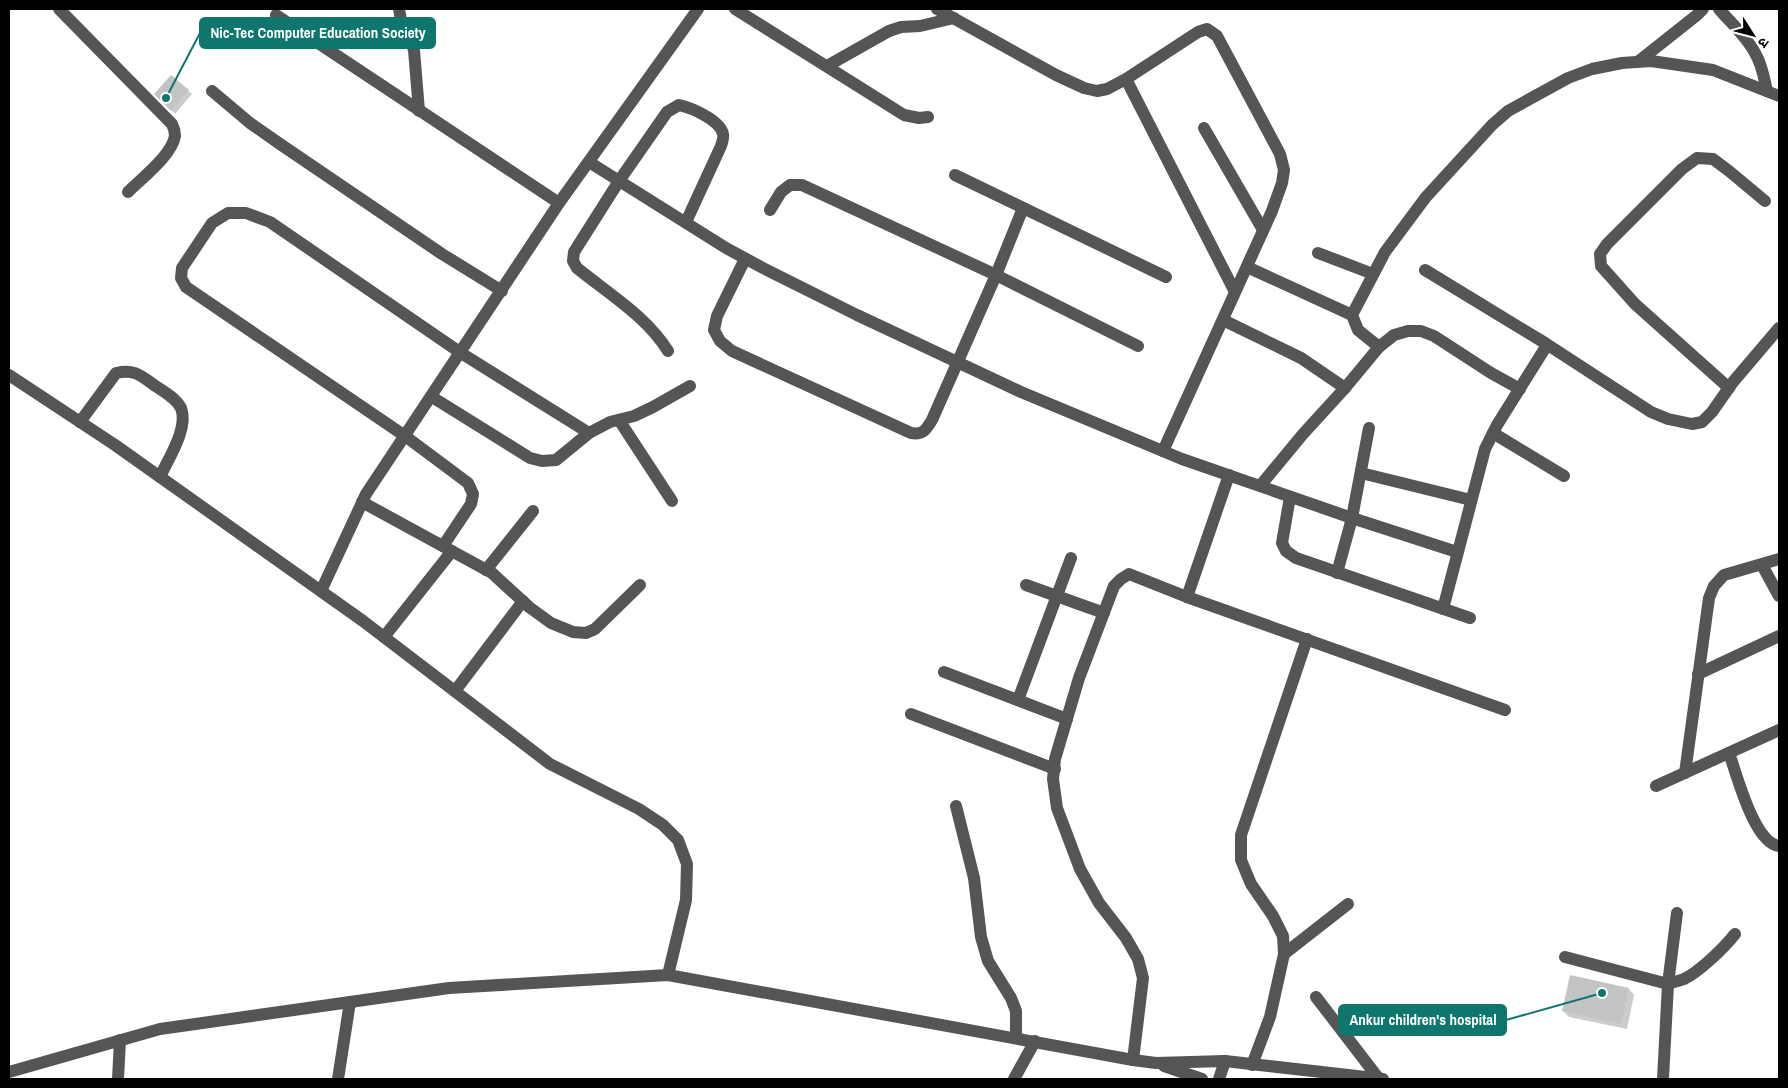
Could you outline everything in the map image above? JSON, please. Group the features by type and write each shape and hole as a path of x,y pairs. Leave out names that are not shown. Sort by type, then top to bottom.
{"street":[{"path":"399,9 402,25 414,50 419,111"},
{"path":"320,591 362,502 559,203 698,9"},
{"path":"735,9 904,114 920,118 928,117"},
{"path":"937,9 1056,75 1084,88 1097,90 1107,89 1126,79 1198,32 1207,29 1217,36 1280,154 1284,170 1282,183 1247,267 1163,451"},
{"path":"1639,61 1703,9"},
{"path":"1719,9 1755,53 1773,94"},
{"path":"64,10 172,124 175,134 173,144 164,157 128,192"},
{"path":"276,15 559,203"},
{"path":"827,66 889,30 920,26 954,18"},
{"path":"1352,315 1384,252 1426,198 1492,125 1508,112 1568,78 1592,69 1622,63 1651,61 1713,70 1773,94"},
{"path":"1126,79 1235,292"},
{"path":"212,91 250,123 280,144 442,254 502,291"},
{"path":"668,351 644,321 577,268 573,261 574,252 618,180 667,112 679,105 691,108 717,123 723,134 721,146 686,222"},
{"path":"1204,128 1263,230"},
{"path":"1729,388 1635,304 1601,266 1600,254 1607,244 1682,169 1697,158 1713,159 1765,201"},
{"path":"589,162 745,259 857,315 1022,392 1163,451 1290,497 1457,552"},
{"path":"954,175 1166,277"},
{"path":"770,210 781,192 790,184 802,185 996,275 1138,346"},
{"path":"745,259 717,316 714,330 720,341 732,351 911,433 920,434 925,431 932,420 996,275 1023,208"},
{"path":"384,637 448,549 471,504 473,494 468,484 405,436 186,287 181,278 182,268 212,223 228,213 246,213 270,222 461,353 589,433"},
{"path":"1318,253 1373,274"},
{"path":"1247,267 1352,315 1358,330 1379,347"},
{"path":"1426,270 1548,345 1651,412 1668,419 1692,424 1702,422 1712,412 1729,388 1779,328"},
{"path":"1223,320 1301,358 1345,388"},
{"path":"1260,486 1379,347 1394,335 1408,331 1421,331 1434,336 1491,373 1520,389"},
{"path":"1442,609 1485,449 1548,345"},
{"path":"80,422 116,373 136,372 173,398 181,407 184,422 160,477"},
{"path":"9,375 160,477 384,637 550,764 639,809 663,825 678,840 687,864 686,900 668,975"},
{"path":"432,397 530,458 542,461 556,460 589,433 619,420 634,416 690,386"},
{"path":"619,420 672,501"},
{"path":"1337,573 1352,518 1369,428"},
{"path":"1493,433 1564,476"},
{"path":"1360,473 1471,500"},
{"path":"1187,597 1229,475"},
{"path":"1290,497 1282,543 1286,551 1296,558 1470,618"},
{"path":"362,502 492,573 551,623 574,632 586,633 595,629 640,585"},
{"path":"486,570 533,511"},
{"path":"1018,700 1071,558"},
{"path":"1684,773 1709,598 1714,586 1724,574 1779,559"},
{"path":"1762,565 1779,596"},
{"path":"1134,1060 1143,978 1138,959 1126,938 1098,904 1080,868 1057,808 1054,779 1055,759 1079,678 1114,586 1121,579 1129,574 1187,597 1505,710"},
{"path":"1026,585 1104,613"},
{"path":"455,691 523,601"},
{"path":"1698,674 1779,636"},
{"path":"1252,1065 1270,1016 1284,954 1283,936 1273,916 1251,884 1241,860 1241,835 1307,639"},
{"path":"944,672 1067,718"},
{"path":"911,714 1054,769"},
{"path":"1656,786 1779,730"},
{"path":"1729,753 1754,824 1763,837 1774,845 1779,846"},
{"path":"956,806 974,878 981,936 988,961 1011,998 1016,1011 1016,1038"},
{"path":"1284,954 1348,904"},
{"path":"1663,1079 1668,984 1678,913"},
{"path":"1565,957 1668,984 1683,979 1694,972 1726,946 1735,934"},
{"path":"9,1072 160,1029 450,988 668,975 1134,1060 1156,1063 1225,1061 1383,1079"},
{"path":"1316,997 1379,1079"},
{"path":"338,1079 350,1002"},
{"path":"118,1079 120,1040"},
{"path":"1014,1079 1035,1041"},
{"path":"1220,1079 1225,1061"},
{"path":"1156,1063 1202,1079"}],"building":[{"path":"171,75 189,90 171,111 154,94"},
{"path":"1570,975 1629,988 1621,1024 1562,1011"}],"place":[{"name":"Nic-Tec Computer Education Society","path":"166,98"},
{"name":"Ankur children's hospital","path":"1602,993"}]}
